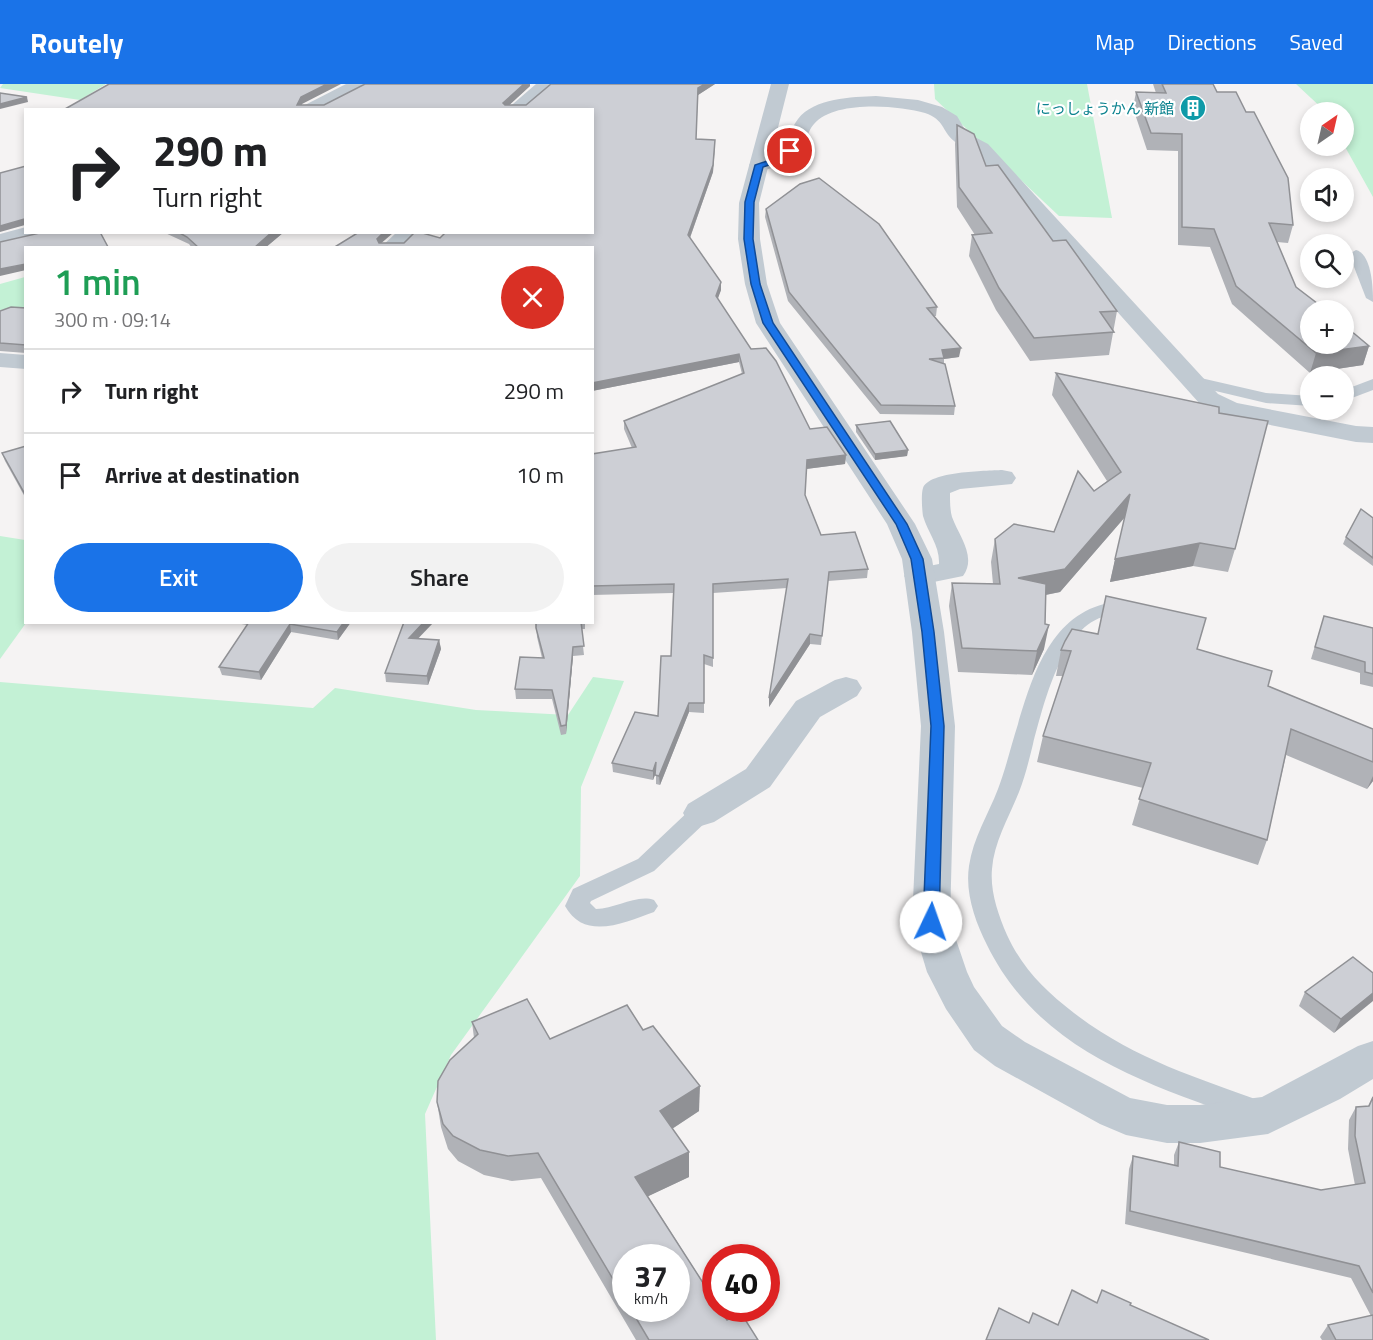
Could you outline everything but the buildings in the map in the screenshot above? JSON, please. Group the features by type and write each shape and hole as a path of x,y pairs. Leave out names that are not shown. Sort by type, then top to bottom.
{"street":[{"path":"313,108 360,84"},
{"path":"517,108 548,84"},
{"path":"780,84 749,202 749,239 756,284 768,323 902,524 917,559 928,632 938,726 931,922 947,972 960,998 988,1038 1010,1054 1090,1099 1126,1116 1167,1124 1200,1124 1268,1115 1373,1058"},
{"path":"759,165 782,158 790,151 806,120 820,111 835,106 857,101 881,100 906,103 948,118 960,137 981,148 1026,195 1209,399 1230,409 1356,434 1373,435"},
{"path":"0,240 25,234"},
{"path":"394,246 408,234"},
{"path":"0,360 24,362"},
{"path":"919,576 953,570 954,554 937,515 936,489 956,481 1002,478"},
{"path":"701,813 758,778 808,708 846,688"}],"lane":[{"path":"1356,254 1373,298"},
{"path":"1192,381 1245,394 1300,400"},
{"path":"1354,392 1373,384"},
{"path":"1150,615 1117,607 1094,612 1077,622 1058,648 1042,680 1012,782 986,847 980,880 987,911 993,934 1017,975 1048,1008 1107,1051 1166,1080 1268,1115"},
{"path":"646,906 607,918 591,918 577,906 581,895 646,865 701,813"}],"green space":[{"path":"3,84 106,84 80,100 0,88"},
{"path":"934,84 1087,84 1112,218 1059,216 935,99"},
{"path":"1296,84 1373,84 1373,197 1350,156 1354,156 1354,102 1315,102"},
{"path":"24,277 24,308 0,310 0,284"},
{"path":"0,536 24,540 25,624 0,659"},
{"path":"593,677 624,681 581,787 580,876 451,1055 425,1114 436,1340 0,1340 0,682 313,708 335,688 476,710 568,715"}],"place":[{"name":"にっしょうかん 新館","path":"1193,108"}],"route":[{"path":"790,151 782,158 759,165 749,202 749,239 756,284 768,323 902,524 917,559 928,632 938,726 931,922"}]}
